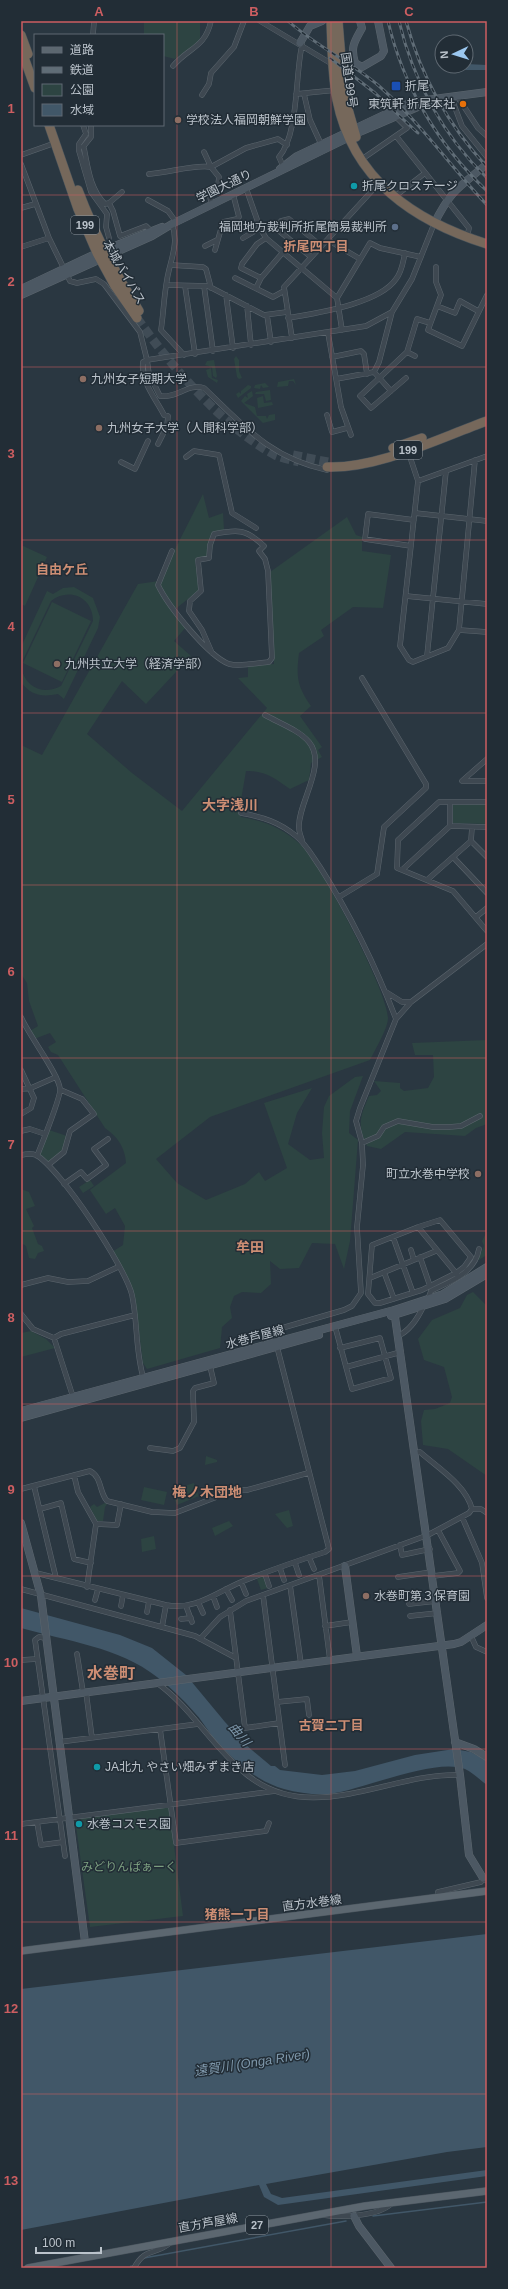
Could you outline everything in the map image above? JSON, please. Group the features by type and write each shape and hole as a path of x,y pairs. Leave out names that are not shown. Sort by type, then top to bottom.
{"highway":[{"name":"国道199号","path":"331,21 336,90 362,159 394,197 418,215 434,224 467,238 487,244"},
{"name":"国道199号","path":"338,21 344,95 351,132 380,181"},
{"path":"21,35 34,70"},
{"path":"21,49 34,85"},
{"name":"本城バイパス","path":"49,126 78,209 139,316"},
{"name":"本城バイパス","path":"54,126 103,254"},
{"name":"199","path":"327,466 368,457 487,415"},
{"name":"199","path":"327,466 369,463 487,421"}],"main road":[{"name":"直方水巻線","path":"21,1951 487,1891"},
{"name":"直方芦屋線","path":"28,2268 314,2215 392,2202 487,2191"}],"street":[{"path":"93,34 94,21"},
{"path":"173,66 181,57 202,42 211,21"},
{"path":"202,95 209,84 211,73 234,47 244,21"},
{"path":"260,21 301,44 333,65"},
{"path":"283,166 279,156 288,145 296,94 301,44 310,26 322,21"},
{"path":"360,21 362,28 355,38 353,45 355,63 362,67 380,56 384,51 378,21"},
{"path":"296,94 336,90"},
{"path":"274,174 296,156 351,132 410,102 487,92"},
{"path":"304,94 310,120 321,144"},
{"path":"454,97 478,128 487,136"},
{"path":"454,97 462,126 487,157"},
{"path":"365,158 407,128 398,119"},
{"path":"84,126 86,134 80,142 79,151 91,192 107,214 106,227 109,238"},
{"path":"84,148 91,137 91,126"},
{"name":"学園大通り","path":"103,254 152,236 174,223 274,174 351,132"},
{"path":"396,136 469,228 467,238"},
{"path":"149,174 192,169 199,165 211,167 246,148 278,139 288,145"},
{"path":"80,142 84,148 94,189 105,204 109,203 122,192"},
{"path":"21,155 56,143"},
{"path":"204,152 211,167 219,177 218,185 210,197 212,205"},
{"path":"21,164 35,204 65,272 73,283 96,279 104,284 140,332 149,374 160,396 167,398 196,386 204,388 257,439 272,449 311,466 327,466"},
{"path":"336,379 374,372 379,362 392,312 412,279 434,224 446,200 455,188 487,164"},
{"path":"394,197 425,173"},
{"path":"292,338 284,287 380,181"},
{"path":"246,188 260,228 266,238 302,266 337,298"},
{"path":"214,250 223,222 239,217 233,194"},
{"path":"148,200 168,211 174,223 175,238 161,330 184,355"},
{"path":"109,203 113,210 120,236 142,226 146,226 150,230"},
{"path":"21,208 35,204"},
{"path":"311,257 278,230 277,226 281,221 289,219 321,246"},
{"path":"21,295 150,230 174,223"},
{"path":"243,238 260,228"},
{"path":"21,247 49,238"},
{"path":"261,278 241,268 248,255 257,244 266,238"},
{"path":"204,246 217,240"},
{"path":"328,240 360,259"},
{"path":"342,330 337,298 370,243 380,248 421,257"},
{"path":"256,288 261,278 284,252"},
{"path":"288,318 338,309 390,288 401,271 405,253"},
{"path":"171,265 203,267 206,269 211,288"},
{"path":"436,268 436,282 441,295 428,330 462,346 487,294"},
{"path":"21,289 65,272"},
{"path":"235,278 273,297 284,291"},
{"path":"167,285 204,286 211,288 267,315 287,312"},
{"path":"184,286 195,354"},
{"path":"204,286 213,351"},
{"path":"226,295 233,348"},
{"path":"437,306 455,313 460,301 478,311"},
{"path":"247,306 252,345"},
{"path":"158,444 167,426 168,416 164,416 147,386 142,368 143,362 147,360 195,354 366,326 392,312"},
{"path":"267,315 271,342"},
{"path":"406,378 371,408 360,396 407,352 417,319 430,323"},
{"path":"328,333 341,407 347,428 351,435"},
{"path":"332,356 361,351 364,354 367,374"},
{"path":"407,352 415,356"},
{"path":"374,372 391,391"},
{"path":"327,415 332,432 347,428"},
{"path":"121,462 135,469 148,441"},
{"path":"407,450 418,481 400,646 409,660 413,662 448,648 459,630 475,460"},
{"path":"186,457 194,451 219,455 232,513 256,528"},
{"path":"418,481 487,456"},
{"path":"427,656 446,471"},
{"path":"415,513 487,521"},
{"path":"411,546 365,539 368,514 414,520"},
{"path":"172,551 158,585 166,600 212,653 217,658 231,664 269,662 272,658 268,571 265,559 259,551 264,546 246,532 234,530 214,534 210,545 209,558 198,560 196,563 200,591 190,601 189,611 202,630 212,653"},
{"path":"406,596 433,600 487,604"},
{"path":"459,630 487,632"},
{"path":"339,897 377,874 384,827 426,788 426,784 362,678"},
{"path":"265,715 310,743 315,759 313,777 299,828 303,842 339,897 385,991 396,1019"},
{"path":"487,759 462,781 487,781"},
{"path":"487,802 439,802 398,840 397,868 453,891 487,931"},
{"path":"450,802 450,826"},
{"path":"241,813 265,817 276,822 303,842"},
{"path":"402,870 450,826 487,826"},
{"path":"472,827 472,841 487,857"},
{"path":"427,880 472,841"},
{"path":"453,856 487,893"},
{"path":"476,917 487,908"},
{"path":"36,1573 87,1587 166,1605 186,1606 212,1596 241,1582 325,1552 329,1549 308,1473 274,1335 276,1330 344,1310 352,1306 361,1293 357,1227 363,1165 362,1143 356,1121 396,1019 411,1002 487,944"},
{"path":"385,991 402,1002 411,1002"},
{"path":"21,1017 27,1032 56,1077 61,1090 37,1156"},
{"path":"21,1070 31,1088 34,1098 31,1108 21,1114"},
{"path":"21,1089 31,1088 56,1077"},
{"path":"48,1165 64,1152 70,1132 94,1114 82,1099 61,1090"},
{"path":"362,1143 378,1136 384,1127 398,1122 433,1128 449,1128 461,1126 480,1116"},
{"path":"21,1131 30,1129 45,1134"},
{"path":"64,1184 81,1172 87,1179 106,1165 94,1149 108,1139"},
{"path":"21,1154 28,1153 37,1156 48,1165 64,1184 107,1245 132,1295 139,1362 144,1381"},
{"path":"440,1220 471,1257 457,1275 412,1293 380,1303 371,1299 368,1294 372,1245 418,1227 440,1220"},
{"path":"418,1227 457,1275"},
{"path":"393,1237 412,1293"},
{"path":"398,1336 406,1332 422,1313 422,1307 432,1291 474,1264 479,1249"},
{"path":"411,1250 414,1260"},
{"path":"370,1278 436,1251"},
{"path":"420,1257 430,1286"},
{"path":"21,1285 48,1278 68,1282 88,1281 118,1267"},
{"name":"水巻芦屋線","path":"144,1381 210,1366 276,1345 336,1330 395,1312 458,1287 487,1267"},
{"path":"384,1272 394,1299"},
{"name":"水巻芦屋線","path":"21,1411 74,1400 395,1312 422,1307 445,1299 487,1274"},
{"path":"395,1312 430,1549 469,1855 485,1879 481,1882 438,1892 439,1897"},
{"path":"21,1314 33,1329 54,1338 74,1400"},
{"path":"54,1338 61,1334 135,1315"},
{"path":"336,1330 340,1348 352,1389 391,1378 380,1338 340,1348"},
{"path":"346,1367 401,1352"},
{"path":"150,1448 172,1451 180,1448 194,1422 193,1391 195,1388 214,1383 210,1366"},
{"name":"水巻芦屋線","path":"21,1418 74,1400"},
{"path":"415,1453 420,1452 463,1490 469,1497 472,1509"},
{"path":"21,1489 90,1471 97,1477 104,1497 108,1501 152,1512 175,1513 214,1498 225,1489 242,1490 308,1473"},
{"path":"74,1475 78,1492 96,1524 87,1587"},
{"path":"34,1486 56,1578"},
{"path":"40,1509 61,1503 74,1559 91,1563"},
{"path":"96,1524 117,1525 120,1504"},
{"path":"200,1639 212,1624 230,1610 263,1595 428,1535 462,1517 472,1509 481,1509 487,1513"},
{"path":"462,1517 482,1563 487,1598"},
{"path":"21,1523 36,1573 41,1596 42,1614 85,1942"},
{"path":"398,1577 458,1573 460,1571 438,1530"},
{"path":"400,1545 402,1555 430,1549"},
{"path":"309,1557 314,1569"},
{"path":"295,1563 299,1575"},
{"path":"344,1566 357,1656"},
{"path":"280,1568 284,1580"},
{"path":"265,1574 269,1586"},
{"path":"319,1575 330,1660"},
{"path":"241,1582 246,1594"},
{"path":"290,1585 301,1664"},
{"path":"21,1589 41,1596 162,1627 200,1639 236,1658"},
{"path":"95,1600 98,1589"},
{"path":"226,1589 232,1600"},
{"path":"121,1606 124,1595"},
{"path":"263,1595 285,1765"},
{"path":"212,1596 217,1607"},
{"path":"147,1612 149,1601"},
{"path":"409,1604 436,1601"},
{"path":"198,1602 203,1613"},
{"path":"162,1627 166,1605"},
{"path":"181,1619 192,1620 186,1606"},
{"path":"230,1610 245,1728 279,1723"},
{"path":"410,1616 438,1613"},
{"path":"326,1626 352,1622"},
{"path":"21,1701 461,1642 487,1625"},
{"path":"471,1636 476,1647 487,1652"},
{"path":"45,1637 35,1640 65,1856"},
{"path":"77,1654 92,1738"},
{"path":"21,1660 38,1659"},
{"path":"159,1683 170,1692 223,1754 260,1784 277,1791 311,1798 329,1798 375,1790 433,1775 460,1775"},
{"path":"277,1702 307,1699 309,1715"},
{"path":"59,1742 198,1724"},
{"path":"160,1729 176,1843 266,1830 269,1823"},
{"path":"456,1745 474,1749 487,1758"},
{"path":"21,1824 277,1791"},
{"path":"38,1822 41,1845 63,1842"},
{"path":"314,2215 354,2216 384,2209 392,2202"},
{"path":"354,2216 359,2226 391,2268"},
{"path":"134,2268 144,2254 165,2248 174,2240"}],"green space":[{"path":"144,21 200,21 200,41 175,59 164,56 164,34 144,34"},
{"path":"236,356 239,360 239,371 242,378 239,379 237,377 234,359"},
{"path":"214,360 217,376 216,378 213,376 212,367 205,365 207,361"},
{"path":"211,368 212,378 218,380 217,383 208,377 206,370"},
{"path":"294,379 296,385 293,381 289,381 288,386 277,387 278,382"},
{"path":"265,383 269,387 263,388 261,385 260,389 254,388 255,385"},
{"path":"248,385 251,386 251,388 238,398 236,394 239,392 241,394 241,391"},
{"path":"270,390 271,400 266,401 264,394 255,394 256,392"},
{"path":"252,391 253,396 244,403 255,407 257,416 266,416 267,419 269,415 275,414 275,420 263,423 241,401 245,396 248,398 247,394"},
{"path":"263,396 264,403 272,402 273,405 258,408 257,398"},
{"path":"203,494 209,518 223,513 224,530 215,537 210,553 195,561 199,590 173,611 186,627 174,641 191,656 146,704 122,681 87,734 132,773 182,811 267,708 238,678 248,677 248,666 274,664 270,572 347,517 356,535 362,537 362,551 391,555 383,608 353,607 321,630 324,636 299,653 298,675 300,687 311,706 300,716 322,747 318,750 322,757 311,763 309,780 290,789 264,774 246,771 239,812 241,817 266,823 287,834 301,845 310,857 337,901 366,957 385,1004 388,1018 384,1033 370,1060 210,1117 156,1159 177,1183 206,1200 245,1184 259,1172 265,1181 287,1168 264,1103 312,1088 297,1113 288,1144 310,1160 324,1158 322,1133 324,1107 329,1096 355,1077 363,1076 350,1111 349,1133 358,1140 350,1241 344,1269 335,1244 312,1243 299,1268 280,1269 270,1261 271,1284 261,1293 242,1292 234,1296 230,1307 232,1318 222,1327 220,1348 147,1369 143,1363 134,1294 112,1252 123,1245 125,1226 115,1208 106,1214 90,1190 126,1163 124,1152 114,1135 105,1128 58,1055 51,1052 48,1047 56,1042 50,1033 34,1039 30,1031 38,1026 29,1001 27,983 21,974 21,745 42,755 138,584 159,581"},
{"path":"21,545 47,557 25,606 21,604"},
{"path":"74,587 93,598 100,617 98,628 64,699 58,694 42,695 33,693 21,682 21,667 26,680 36,688 48,690 61,686 93,621 89,606 79,597 65,595 51,601 21,664 21,647 47,591 53,594 63,588"},
{"path":"52,602 91,621 62,682 23,663"},
{"path":"487,804 487,824 453,823 453,805"},
{"path":"487,1040 487,1124 476,1128 465,1136 405,1132 381,1149 367,1146 362,1132 361,1121 363,1110 369,1096 377,1095 381,1091 374,1081 400,1083 400,1088 404,1091 428,1088 434,1077 433,1055 415,1055 412,1043"},
{"path":"49,1130 67,1136 63,1152 49,1162 40,1155"},
{"path":"90,1180 94,1186 83,1193 79,1187"},
{"path":"21,1189 29,1192 35,1206 26,1209 34,1226 32,1228 38,1244 42,1246 44,1251 38,1253 35,1259 29,1258 26,1246 21,1243"},
{"path":"487,1231 487,1255 477,1261 484,1246 482,1241"},
{"path":"473,1292 487,1306 487,1476 448,1449 423,1445 421,1421 424,1410 435,1409 450,1403 452,1397 444,1367 424,1360 418,1339 432,1320 460,1308 467,1295"},
{"path":"31,1331 46,1339 55,1348 21,1357 21,1333"},
{"path":"206,1456 217,1460 217,1462 205,1465"},
{"path":"194,1483 199,1496 177,1505 171,1490"},
{"path":"144,1487 167,1492 164,1505 141,1500"},
{"path":"105,1503 107,1504 105,1507 103,1521 97,1521 90,1507 94,1504 97,1507"},
{"path":"289,1510 293,1526 287,1528 275,1514"},
{"path":"229,1521 233,1526 215,1536 212,1528"},
{"path":"154,1536 156,1549 142,1552 141,1539"},
{"path":"264,1576 268,1588 261,1590 257,1579"},
{"name":"みどりんぱぁーく","path":"169,1806 183,1916 90,1927 75,1819"}],"water":[{"path":"474,64 487,65 487,70 474,70"},
{"path":"21,1608 120,1635 152,1648 186,1675 246,1745 271,1766 275,1766 280,1770 322,1775 355,1771 415,1755 454,1749 471,1752 487,1761 487,1785 468,1770 452,1766 436,1767 418,1771 329,1794 300,1793 273,1785 253,1775 235,1760 212,1736 185,1702 157,1677 142,1667 109,1652 74,1641 21,1628"},
{"name":"遠賀川 (Onga River)","path":"487,1934 487,2147 447,2152 266,2184 271,2194 282,2198 487,2170 487,2176 278,2205 264,2197 259,2185 21,2230 21,1989"}],"waterway":[{"path":"373,2216 487,2202"},
{"path":"144,2258 346,2221"}],"tunnel":[{"path":"137,318 165,355 199,394 237,429 275,455 299,462"},
{"path":"293,455 328,462"}],"railway":[{"path":"288,21 379,86 408,114 487,205"},
{"path":"388,21 403,69 425,113 453,154 487,191"},
{"path":"399,21 412,65 432,106 457,144 471,162 487,178"},
{"path":"406,21 420,61 438,99 460,134 487,167"},
{"path":"330,58 375,93 418,133"}],"place":[{"name":"折尾","path":"396,86"},
{"name":"東筑軒 折尾本社","path":"463,104"},
{"name":"学校法人福岡朝鮮学園","path":"178,120"},
{"name":"折尾クロステージ","path":"354,186"},
{"name":"福岡地方裁判所折尾簡易裁判所","path":"395,227"},
{"name":"九州女子短期大学","path":"83,379"},
{"name":"九州女子大学（人間科学部）","path":"99,428"},
{"name":"九州共立大学（経済学部）","path":"57,664"},
{"name":"町立水巻中学校","path":"478,1174"},
{"name":"水巻町第３保育園","path":"366,1596"},
{"name":"JA北九 やさい畑みずまき店","path":"97,1767"},
{"name":"水巻コスモス園","path":"79,1824"}],"district":[{"name":"折尾四丁目","path":"316,246"},
{"name":"自由ケ丘","path":"62,569"},
{"name":"大字浅川","path":"230,805"},
{"name":"牟田","path":"250,1247"},
{"name":"梅ノ木団地","path":"207,1492"},
{"name":"水巻町","path":"111,1673"},
{"name":"古賀二丁目","path":"331,1725"},
{"name":"猪熊一丁目","path":"237,1914"}],"water label":[{"name":"曲川","path":"240,1734"}]}
